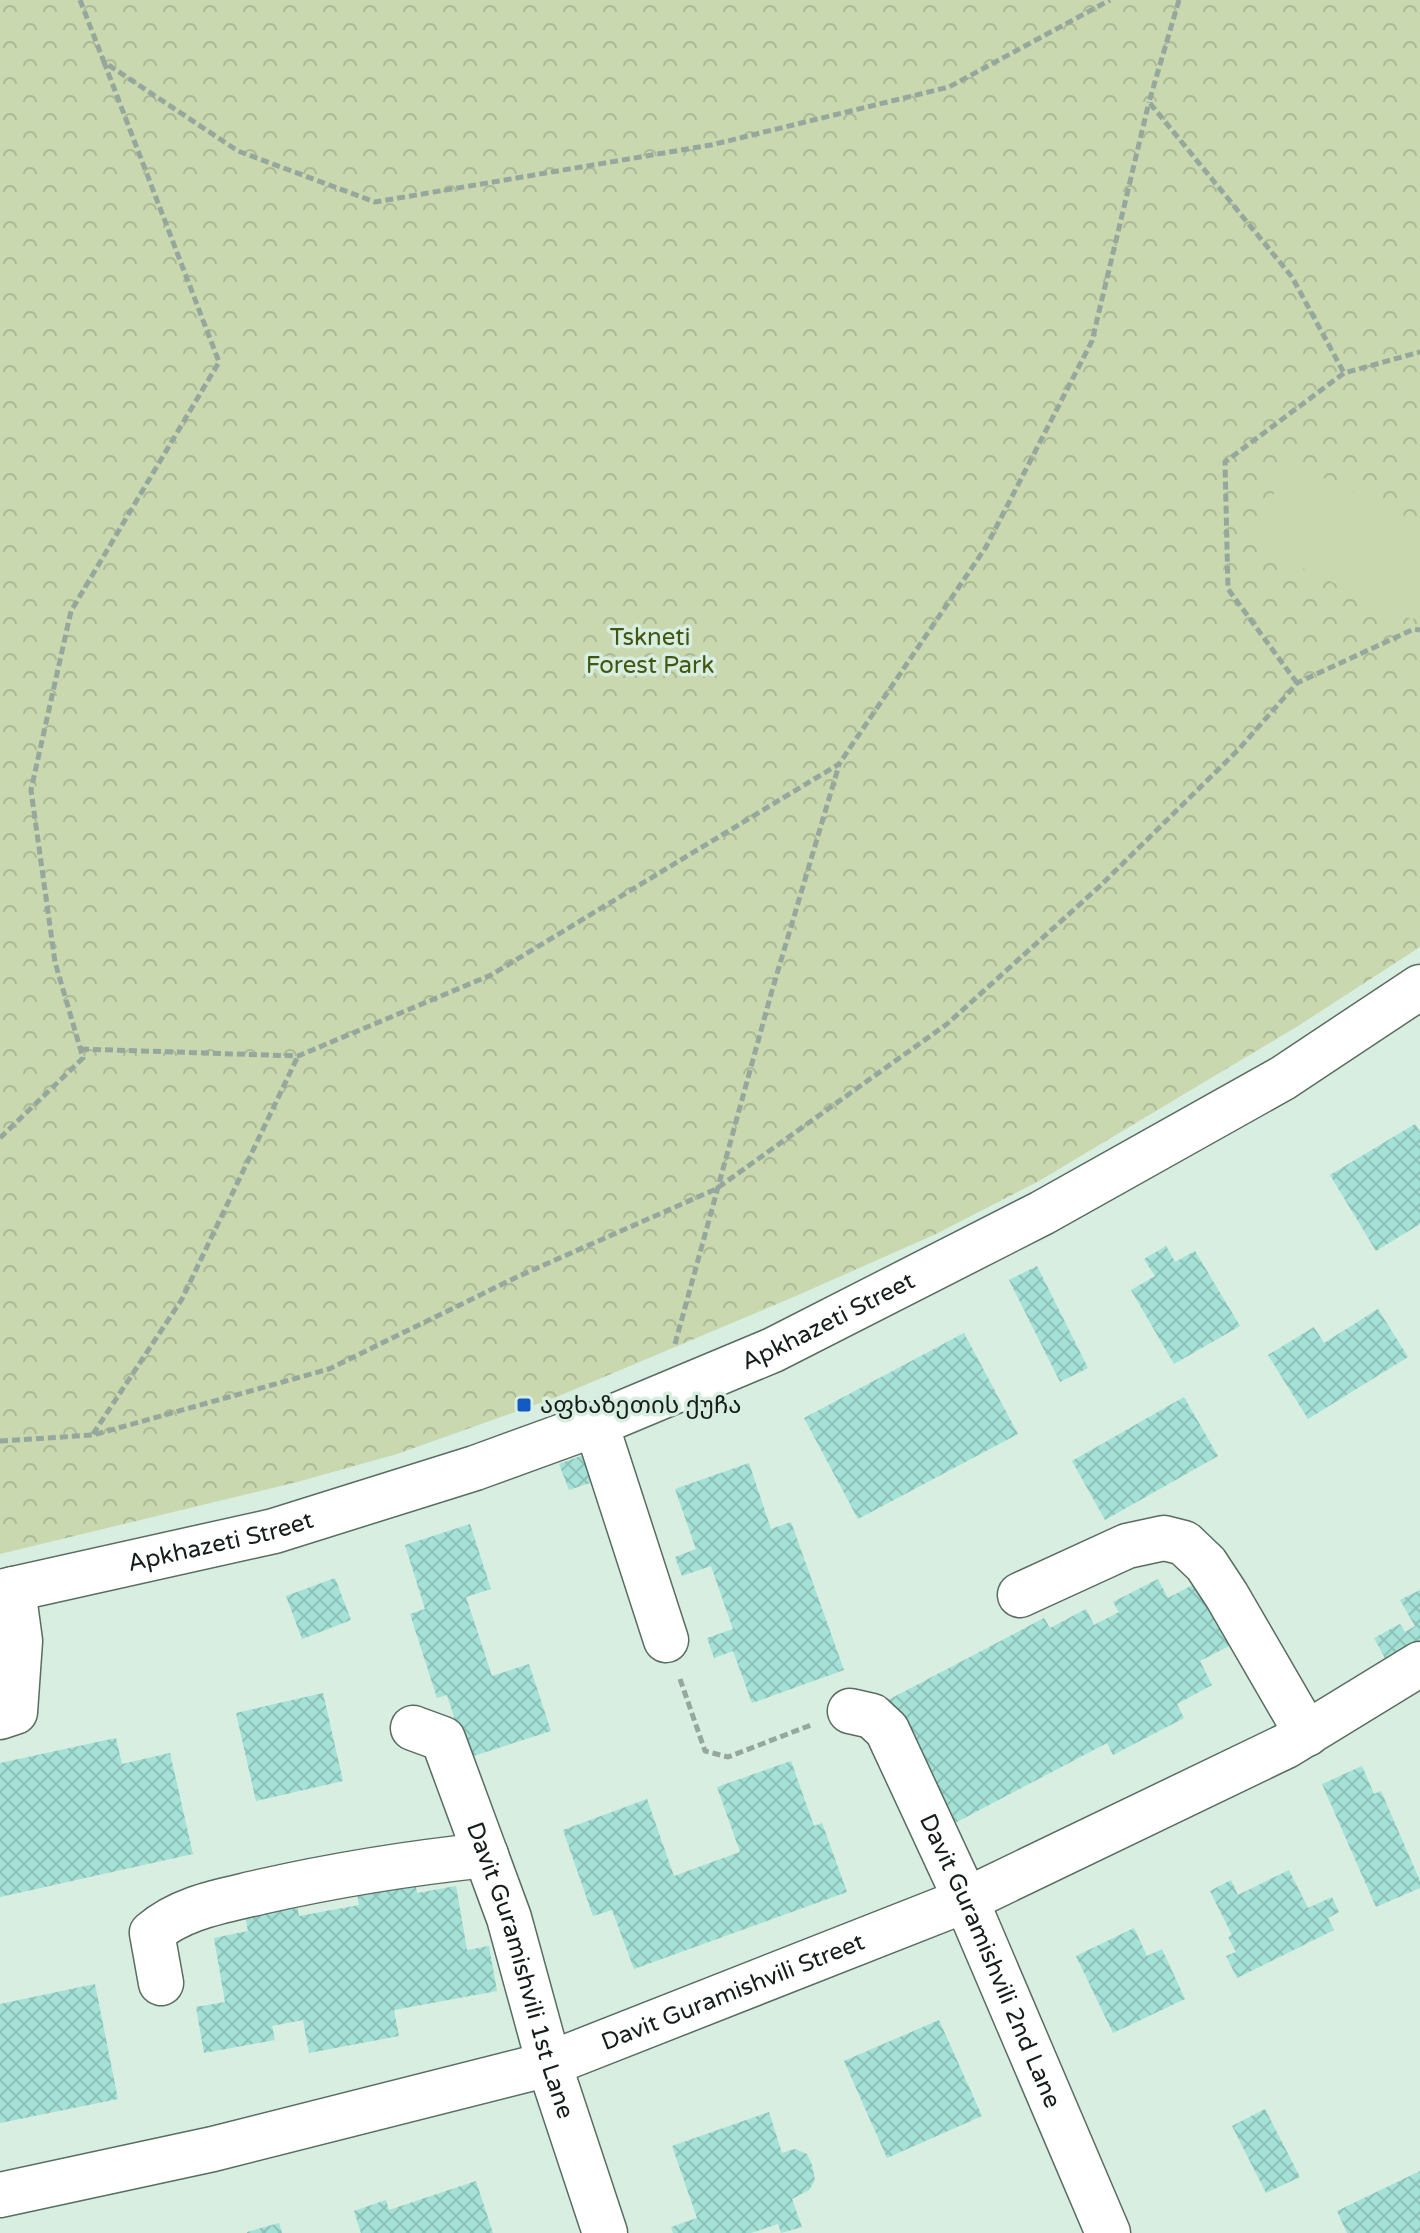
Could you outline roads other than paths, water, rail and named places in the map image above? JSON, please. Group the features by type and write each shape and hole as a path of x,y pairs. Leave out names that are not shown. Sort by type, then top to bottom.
{"street":[{"name":"Apkhazeti Street","path":"7,1591 274,1531 475,1468 596,1424 773,1350 1042,1213 1283,1078 1420,987"},
{"path":"596,1424 672,1655"},
{"path":"1020,1595 1127,1546 1164,1538 1184,1543 1206,1564 1227,1596 1307,1734"},
{"path":"0,1717 15,1712 20,1641 7,1591"},
{"name":"Davit Guramishvili Street","path":"0,2195 213,2149 549,2064 966,1900 1307,1734 1420,1664"},
{"name":"Davit Guramishvili 2nd Lane","path":"850,1711 872,1716 887,1730 966,1900 1108,2233"},
{"name":"Davit Guramishvili 1st Lane","path":"413,1728 443,1739 509,1918 549,2064 605,2233"},
{"path":"161,1983 152,1933 169,1918 214,1903 287,1886 398,1864 486,1855"}],"place":[{"name":"აფხაზეთის ქუჩა","path":"524,1405"}],"park label":[{"name":"Tskneti Forest Park","path":"650,651"}]}
